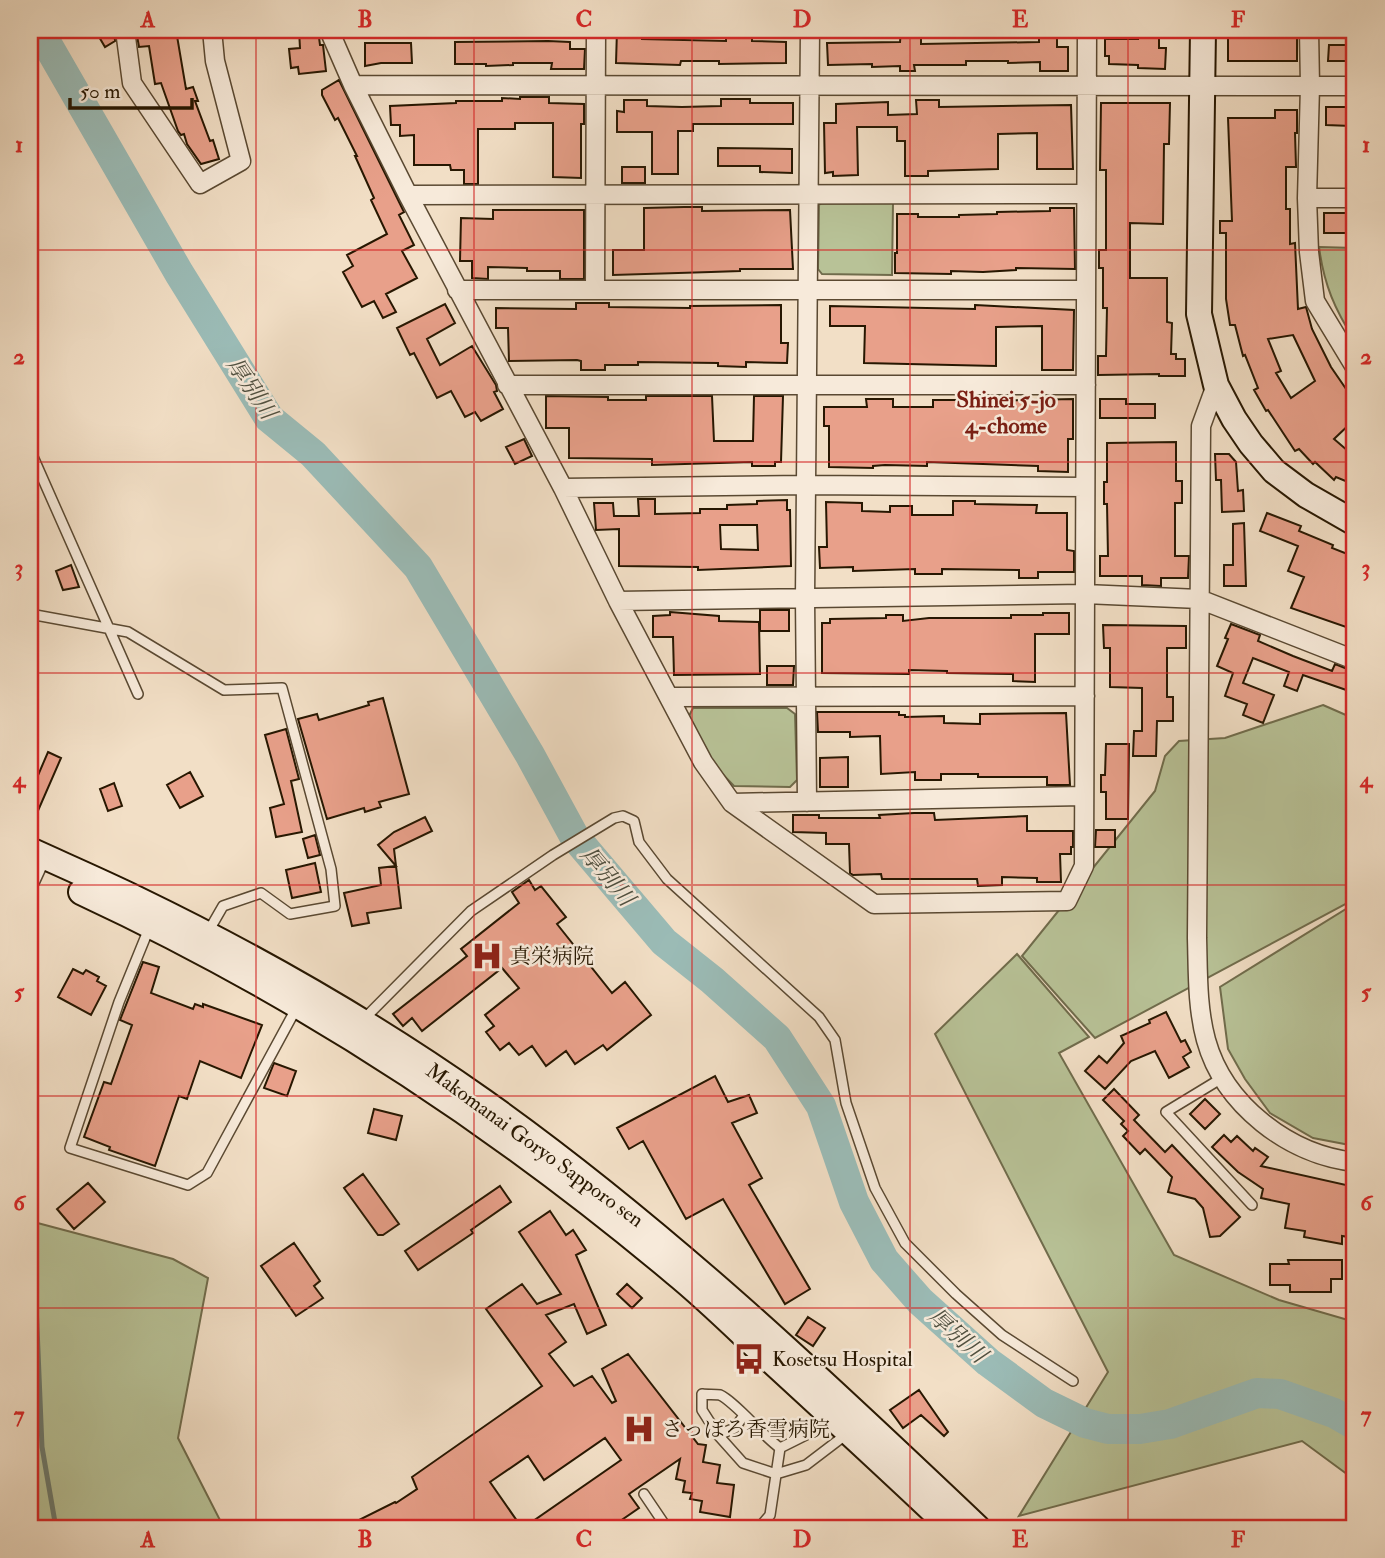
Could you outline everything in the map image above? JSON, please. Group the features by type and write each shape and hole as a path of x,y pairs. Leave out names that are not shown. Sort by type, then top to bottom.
{"main road":[{"path":"1203,30 1199,314 1216,385 1234,419 1274,471 1306,495 1355,523"},
{"name":"Makomanai Goryo Sapporo sen","path":"33,865 207,934 306,988 480,1100 611,1197 686,1259 978,1528"},
{"name":"Makomanai Goryo Sapporo sen","path":"33,865 151,924 298,1005 407,1072 531,1158 678,1275 951,1528"}],"street":[{"path":"125,30 132,83 200,184 241,161 215,61 212,30"},
{"path":"329,30 353,85 408,195 563,488 618,601 703,762 732,803 874,904 1067,901 1084,866 1087,30"},
{"path":"595,290 596,30"},
{"path":"807,802 804,598 810,30"},
{"path":"1309,30 1307,198 1309,252 1315,301 1355,367"},
{"path":"353,85 1355,86"},
{"path":"408,195 1086,194"},
{"path":"1307,198 1355,198"},
{"path":"457,290 1086,290"},
{"path":"507,385 1086,385"},
{"path":"1216,385 1201,426 1197,938 1199,1004 1206,1041 1222,1078 1249,1111 1283,1139 1311,1152 1355,1162"},
{"path":"563,488 806,485 1085,488"},
{"path":"618,601 1085,594 1199,599 1355,660"},
{"path":"671,697 1085,696"},
{"path":"732,803 1084,796"}],"lane":[{"path":"30,450 138,694"},
{"path":"30,614 128,632 224,690 282,688 331,869 335,906 290,914 261,893 223,906 207,934"},
{"path":"361,1022 471,911 553,855 614,818 622,816 634,821 639,842 667,879 819,1017 835,1040 846,1103 875,1188 905,1243 1002,1335 1073,1381"},
{"path":"151,924 119,1002 70,1148 188,1185 207,1173 298,1005"},
{"path":"1222,1078 1166,1112 1252,1205"},
{"path":"780,1447 764,1436 720,1395 702,1394 702,1410 718,1435 743,1463 776,1474 806,1465 849,1432"},
{"path":"718,1435 735,1428 744,1415"},
{"path":"780,1447 814,1431 830,1415"},
{"path":"759,1528 770,1515 780,1447"},
{"path":"644,1494 667,1528"}],"green space":[{"path":"825,200 893,203 892,275 822,274 818,269 819,205"},
{"path":"1319,247 1355,248 1355,341 1331,297"},
{"path":"1323,705 1355,719 1355,899 1095,1038 1022,956 1155,791 1165,756 1179,741 1225,738"},
{"path":"693,708 787,708 795,714 797,780 790,787 734,786 708,759 687,720"},
{"path":"1354,904 1355,1146 1313,1138 1270,1113 1245,1079 1228,1049 1220,987"},
{"path":"1017,954 1089,1037 1059,1053 1174,1255 1279,1300 1355,1322 1355,1480 1302,1441 1019,1516 1108,1372 935,1034"},
{"path":"30,1221 173,1259 208,1278 178,1438 224,1528 30,1528"}],"building":[{"path":"95,30 114,30 115,41 105,47"},
{"path":"136,30 176,30 186,89 193,87 198,101 195,101 219,159 201,164 187,144 184,134 181,135 178,131 161,83 155,84 149,46 139,47"},
{"path":"299,30 318,30 326,71 299,74 298,67 291,68 289,49 300,48"},
{"path":"617,30 642,30 642,39 726,41 726,30 752,30 752,41 786,42 786,63 616,63"},
{"path":"901,30 921,30 921,44 1039,42 1039,30 1057,30 1057,47 1068,47 1068,71 1040,71 1040,62 1008,61 966,61 966,65 914,65 915,71 900,71 900,66 872,67 872,64 828,65 827,43 900,42"},
{"path":"1146,32 1159,33 1159,48 1166,48 1165,69 1109,64 1109,56 1105,56 1105,39 1138,39 1146,37"},
{"path":"1228,37 1297,37 1297,61 1228,61"},
{"path":"455,42 570,42 570,49 585,49 584,69 551,69 552,63 486,66 455,64"},
{"path":"365,43 411,43 412,63 365,66"},
{"path":"1329,45 1353,45 1353,61 1328,61"},
{"path":"339,80 404,212 399,215 414,245 402,251 417,278 386,294 396,312 383,318 374,301 362,307 343,272 353,266 347,255 387,234 371,200 374,198 357,156 338,118 335,120 322,95 322,90"},
{"path":"549,97 549,103 584,104 584,124 581,124 581,178 553,177 553,123 515,123 515,129 478,129 478,184 464,184 464,170 451,170 450,165 414,165 414,135 400,136 400,125 391,125 390,106 502,101 502,98"},
{"path":"721,99 750,99 750,103 793,103 793,124 693,124 693,131 678,131 678,174 652,174 652,132 617,132 617,111 624,112 624,100 647,100 647,106 682,107 721,106"},
{"path":"916,100 939,100 939,107 1071,105 1073,169 1037,169 1037,133 998,134 998,169 928,171 928,176 905,176 905,141 897,141 897,127 857,127 858,175 833,176 833,172 825,173 824,123 836,123 836,104 888,102 888,115 917,114"},
{"path":"1101,103 1170,103 1169,144 1164,144 1163,224 1130,223 1130,278 1167,278 1167,322 1172,323 1171,354 1176,354 1176,359 1185,359 1185,376 1098,375 1098,356 1106,356 1107,308 1103,308 1103,268 1099,268 1099,250 1106,250 1106,170 1100,170"},
{"path":"1326,107 1351,107 1351,126 1326,125"},
{"path":"1275,110 1297,110 1296,167 1286,167 1286,209 1290,209 1290,244 1295,243 1298,309 1306,307 1312,329 1331,367 1355,402 1355,419 1334,439 1355,457 1355,485 1336,477 1334,480 1299,449 1295,451 1254,390 1258,388 1245,355 1243,356 1235,325 1230,325 1226,299 1226,233 1220,233 1220,221 1232,221 1228,118 1275,118","holes":["1293,335 1315,381 1291,398 1276,373 1281,371 1268,339"]},
{"path":"718,148 792,149 792,173 760,172 760,166 718,166"},
{"path":"622,167 645,167 645,183 622,183"},
{"path":"702,207 702,211 790,210 793,269 613,275 613,250 644,250 644,208"},
{"path":"1050,208 1074,208 1075,269 1016,268 983,272 951,271 951,274 895,273 897,214 959,217 997,212 1050,211"},
{"path":"493,210 584,210 584,279 560,279 560,271 488,267 488,279 472,278 472,261 460,261 461,218 493,219"},
{"path":"1324,213 1355,213 1355,233 1324,233"},
{"path":"576,303 609,303 609,307 690,308 781,305 781,343 788,343 787,363 746,362 746,367 718,366 718,363 638,362 638,365 605,365 605,370 581,370 581,361 577,360 509,361 508,328 496,328 496,308 576,309"},
{"path":"445,304 455,323 427,339 440,365 472,346 496,385 497,391 494,392 503,409 481,421 475,412 465,417 451,391 437,398 414,353 410,355 397,328"},
{"path":"975,305 1074,310 1073,370 1042,370 1042,326 996,327 996,366 864,363 865,326 830,326 830,306 975,309"},
{"path":"546,396 646,400 646,396 712,396 714,441 753,441 754,396 783,396 781,462 775,462 775,466 752,466 752,462 652,465 652,459 569,458 569,428 546,428"},
{"path":"866,399 893,399 893,407 933,407 933,400 958,400 958,407 983,407 983,401 1073,399 1073,439 1068,439 1068,472 1038,471 1038,466 927,462 927,466 829,467 829,426 824,426 824,407 867,407"},
{"path":"1100,399 1126,399 1126,404 1155,404 1155,418 1100,418"},
{"path":"524,439 532,456 515,464 506,447"},
{"path":"1176,442 1176,481 1182,481 1182,503 1175,503 1175,556 1189,556 1188,578 1161,578 1161,586 1142,585 1142,576 1100,576 1100,556 1108,556 1107,504 1104,504 1107,443"},
{"path":"1215,454 1229,454 1236,462 1238,491 1243,490 1244,511 1222,512 1221,480 1216,480"},
{"path":"638,499 655,499 655,514 700,513 700,509 727,509 727,505 787,500 787,510 790,510 791,566 698,570 698,567 619,566 619,529 596,530 594,503 613,503 614,516 639,516","holes":["720,525 757,525 758,550 721,549"]},
{"path":"953,501 1037,505 1036,513 1067,513 1067,550 1074,551 1074,572 1038,572 1038,578 1019,578 1019,570 942,569 942,574 915,574 915,569 853,571 853,567 820,568 819,547 827,547 826,502 862,503 862,511 890,512 890,506 912,506 912,515 953,515"},
{"path":"1267,513 1301,526 1299,531 1355,557 1355,611 1349,628 1291,608 1304,577 1288,571 1298,546 1260,531"},
{"path":"1244,523 1246,586 1224,586 1224,565 1233,565 1233,524"},
{"path":"71,565 79,587 63,590 56,571"},
{"path":"760,610 789,610 789,631 760,631"},
{"path":"670,612 719,616 719,621 759,622 760,674 674,675 673,637 653,637 653,616 670,615"},
{"path":"1069,613 1069,634 1035,634 1035,682 1013,681 1013,674 947,671 909,670 909,674 822,673 822,623 830,623 830,619 886,618 886,615 903,615 903,621 929,618 1011,618 1011,615"},
{"path":"1231,624 1260,635 1258,641 1293,656 1332,671 1335,664 1355,672 1355,693 1303,675 1297,691 1284,686 1289,672 1253,658 1243,683 1274,695 1263,723 1243,715 1247,704 1225,696 1233,673 1217,666"},
{"path":"1103,625 1186,626 1186,648 1167,648 1167,697 1173,697 1173,721 1157,721 1156,756 1133,756 1134,731 1142,731 1142,688 1110,687 1110,648 1104,648"},
{"path":"767,666 794,666 793,685 767,685"},
{"path":"383,698 409,794 379,802 381,807 365,812 364,808 327,819 298,719 317,714 319,720"},
{"path":"817,712 899,712 899,715 905,717 944,716 944,723 980,724 980,714 1066,713 1070,785 1047,785 1047,777 941,774 941,780 915,780 915,772 881,774 880,736 850,737 850,732 818,732"},
{"path":"286,729 299,779 291,781 302,832 276,837 270,808 284,804 265,735"},
{"path":"1106,744 1129,744 1128,819 1106,819 1106,792 1101,792 1101,775 1105,775"},
{"path":"48,752 61,758 30,829 30,794"},
{"path":"848,757 848,787 820,787 820,758"},
{"path":"190,772 203,796 180,808 167,785"},
{"path":"114,783 122,806 108,811 100,789"},
{"path":"934,813 935,820 1027,816 1027,831 1073,831 1073,847 1071,854 1060,854 1061,882 1002,877 1002,885 978,886 977,879 882,879 881,874 853,875 850,873 849,844 826,844 826,833 793,832 793,815 819,815 819,818 880,818 879,815"},
{"path":"425,817 432,831 394,849 401,908 367,913 369,923 352,926 344,893 381,885 379,868 396,866 378,845 394,832"},
{"path":"1096,830 1115,830 1115,847 1095,847"},
{"path":"315,835 320,855 308,858 303,839"},
{"path":"315,863 321,892 292,898 286,870"},
{"path":"529,880 535,890 541,886 566,917 557,924 612,993 625,982 651,1015 607,1050 603,1045 575,1064 566,1051 546,1066 532,1046 519,1055 509,1043 500,1050 486,1032 494,1026 485,1015 519,988 502,968 422,1031 412,1018 403,1026 393,1014 467,956 461,949 519,903 512,892"},
{"path":"143,962 159,967 151,993 193,1009 195,1004 203,1007 203,1004 262,1025 241,1078 200,1061 187,1099 179,1096 155,1166 109,1150 110,1147 84,1137 104,1082 111,1084 132,1025 120,1020"},
{"path":"73,969 83,974 86,970 99,977 97,981 106,986 91,1015 58,997"},
{"path":"1166,1012 1181,1042 1185,1040 1191,1052 1183,1057 1189,1067 1169,1078 1155,1051 1131,1061 1105,1089 1085,1071 1099,1056 1107,1063 1124,1043 1121,1036 1150,1023 1149,1020"},
{"path":"274,1063 296,1071 287,1096 264,1088"},
{"path":"715,1076 728,1102 749,1095 757,1113 732,1123 762,1178 749,1185 810,1289 785,1304 723,1199 686,1219 643,1141 629,1149 617,1128"},
{"path":"1114,1089 1139,1115 1134,1120 1165,1152 1172,1145 1240,1217 1220,1236 1210,1237 1203,1208 1195,1199 1168,1192 1172,1177 1145,1149 1140,1154 1123,1136 1128,1131 1121,1124 1124,1121 1103,1100"},
{"path":"1205,1099 1220,1114 1205,1129 1190,1114"},
{"path":"374,1109 402,1116 396,1140 368,1133"},
{"path":"1224,1135 1231,1142 1237,1136 1253,1151 1255,1148 1268,1157 1261,1166 1355,1187 1355,1206 1352,1205 1349,1237 1342,1236 1342,1244 1304,1237 1305,1231 1285,1228 1289,1204 1261,1198 1263,1189 1238,1172 1212,1147"},
{"path":"363,1174 399,1224 383,1235 378,1235 344,1188"},
{"path":"88,1183 105,1202 74,1229 57,1209"},
{"path":"500,1186 511,1202 471,1230 473,1233 418,1270 405,1251"},
{"path":"550,1211 566,1235 573,1230 586,1250 576,1255 606,1325 587,1334 574,1304 546,1315 566,1342 549,1354 574,1386 592,1376 612,1403 616,1401 602,1369 628,1354 698,1444 706,1445 703,1462 720,1465 717,1483 734,1485 730,1517 700,1512 702,1501 690,1499 692,1493 683,1492 685,1481 676,1479 680,1459 629,1494 639,1508 610,1528 523,1528 621,1460 605,1438 544,1480 528,1456 490,1482 522,1528 343,1528 396,1503 417,1489 412,1477 542,1386 486,1309 522,1284 537,1304 561,1294 519,1232"},
{"path":"294,1243 320,1281 314,1286 323,1298 296,1316 261,1266"},
{"path":"1288,1260 1342,1260 1342,1279 1331,1279 1331,1292 1290,1292 1290,1285 1270,1285 1270,1264 1289,1264"},
{"path":"627,1284 642,1298 632,1308 617,1294"},
{"path":"808,1317 825,1328 813,1346 796,1335"},
{"path":"919,1390 948,1432 944,1436 921,1415 903,1428 890,1410"}],"waterway":[{"name":"厚別川","path":"39,30 179,273 269,418 313,454 418,567 530,755 574,836 664,942 712,980 777,1038 821,1106 854,1202 884,1260 920,1301 988,1362 1044,1403 1085,1423 1108,1429 1140,1429 1170,1424 1257,1393 1280,1394 1334,1413 1355,1425"},
{"path":"30,1206 42,1447 56,1528"}],"place":[{"name":"真栄病院","path":"487,956"},
{"name":"Kosetsu Hospital","path":"749,1359"},
{"name":"さっぽろ香雪病院","path":"639,1429"}],"district":[{"name":"Shinei 5-jo 4-chome","path":"1006,412"}]}
